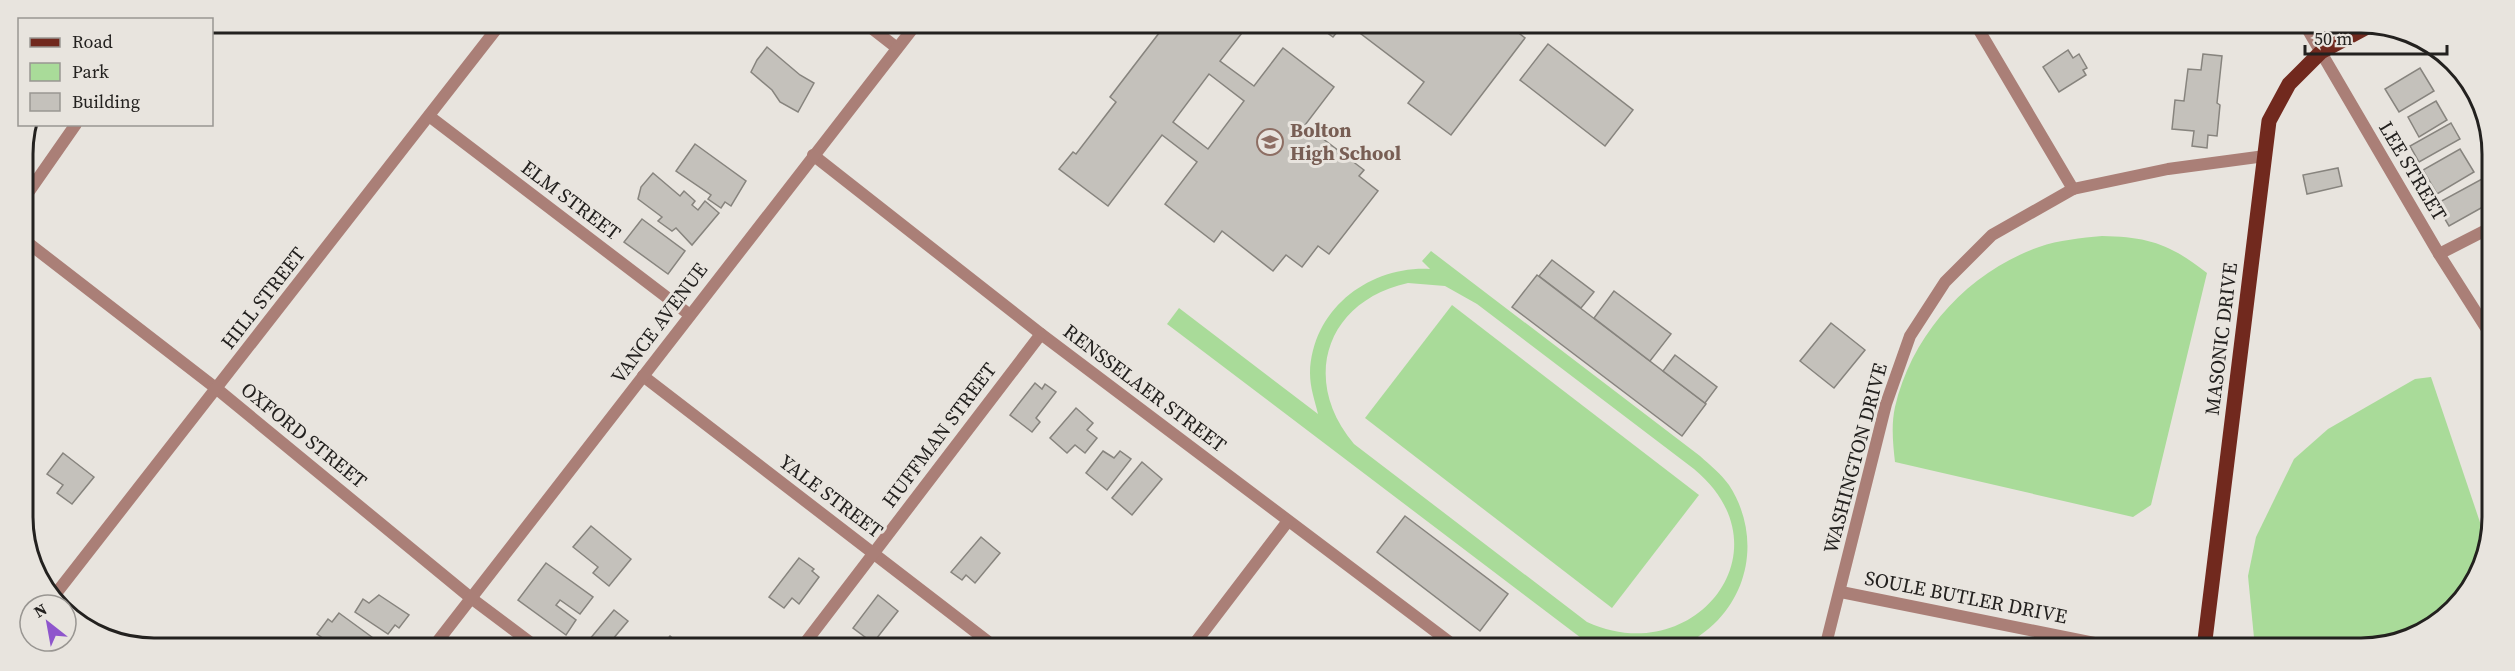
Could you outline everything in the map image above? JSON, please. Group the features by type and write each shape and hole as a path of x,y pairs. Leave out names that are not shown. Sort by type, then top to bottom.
{"main road":[{"name":"MASONIC DRIVE","path":"2205,638 2270,121 2289,84 2320,52 2357,33"}],"street":[{"name":"HILL STREET","path":"58,591 493,33"},
{"path":"878,33 897,48"},
{"name":"VANCE AVENUE","path":"440,638 908,33"},
{"path":"1981,33 2073,189"},
{"name":"LEE STREET","path":"2309,33 2439,254 2482,321"},
{"name":"ELM STREET","path":"429,116 690,315"},
{"path":"33,186 75,126"},
{"name":"RENSSELAER STREET","path":"813,155 1041,334 1444,638"},
{"name":"WASHINGTON DRIVE","path":"1828,638 1841,592 1880,424 1910,336 1945,282 1992,235 2073,189 2168,169 2265,156"},
{"path":"2439,254 2482,232"},
{"name":"OXFORD STREET","path":"33,247 217,389 471,598 524,638"},
{"name":"HUFFMAN STREET","path":"809,638 1041,334"},
{"name":"YALE STREET","path":"643,376 983,638"},
{"path":"1199,638 1288,521"},
{"name":"SOULE BUTLER DRIVE","path":"1841,592 2069,638"}],"green space":[{"path":"2102,236 2133,238 2158,244 2182,255 2207,273 2151,505 2133,517 1895,462 1893,421 1903,380 1929,331 1947,309 1989,272 2013,258 2054,243"},
{"path":"1431,251 1700,456 1729,485 1744,519 1747,555 1744,572 1730,605 1704,633 1696,638 1581,638 1167,324 1179,308 1318,414 1310,379 1313,350 1321,329 1333,311 1348,296 1386,275 1407,270 1430,269 1422,261","holes":["1408,283 1445,286 1477,304 1694,469 1722,501 1734,534 1731,566 1717,594 1693,616 1662,630 1626,633 1587,622 1354,444 1337,419 1328,394 1326,370 1330,346 1341,325 1357,307 1380,292"]},
{"path":"1452,305 1699,495 1612,608 1365,418"},
{"path":"2431,377 2482,527 2476,556 2470,571 2457,591 2441,608 2415,626 2392,634 2369,638 2254,638 2248,576 2256,537 2294,459 2328,429 2415,379"}],"building":[{"name":"Bolton High School","path":"1159,33 1242,33 1220,61 1254,86 1283,48 1334,87 1305,125 1364,170 1359,176 1378,191 1329,254 1318,246 1302,267 1286,255 1273,271 1222,231 1214,242 1165,204 1197,162 1162,135 1108,206 1059,169 1073,152 1076,154 1116,102 1110,97","holes":["1209,74 1244,101 1208,149 1173,122"]},
{"path":"1360,33 1519,33 1525,38 1451,135 1408,103 1424,82"},
{"path":"1548,44 1633,110 1605,146 1520,80"},
{"path":"767,47 800,75 814,83 798,112 780,102 772,90 751,72"},
{"path":"2068,50 2073,58 2079,54 2087,68 2083,70 2086,75 2059,92 2043,67"},
{"path":"2203,54 2222,56 2217,103 2220,105 2217,136 2208,135 2207,148 2192,146 2194,131 2172,129 2175,100 2184,101 2188,69 2201,70"},
{"path":"2420,68 2434,91 2399,112 2385,89"},
{"path":"2436,101 2447,120 2419,137 2408,117"},
{"path":"2451,123 2460,139 2419,162 2410,146"},
{"path":"695,144 746,181 731,206 725,202 721,208 708,199 711,195 676,171"},
{"path":"2460,149 2474,172 2437,194 2423,170"},
{"path":"2338,168 2342,186 2307,194 2303,175"},
{"path":"653,173 680,196 684,191 695,201 692,205 698,210 705,201 719,213 692,245 676,228 672,231 658,221 662,217 638,199 641,187"},
{"path":"2482,179 2482,207 2449,226 2436,204"},
{"path":"642,219 685,251 668,274 624,242"},
{"path":"1552,260 1594,292 1581,308 1539,276"},
{"path":"1537,275 1706,404 1682,436 1512,307"},
{"path":"1614,291 1671,334 1650,361 1594,318"},
{"path":"1831,323 1865,350 1834,388 1800,361"},
{"path":"1675,355 1717,387 1705,403 1663,371"},
{"path":"1035,383 1042,389 1045,384 1056,392 1036,418 1040,422 1032,432 1010,415"},
{"path":"1076,408 1093,423 1087,430 1097,438 1085,453 1075,445 1067,453 1050,438"},
{"path":"1103,451 1114,458 1120,451 1131,459 1107,490 1086,473"},
{"path":"63,453 94,477 72,504 57,493 63,485 47,474"},
{"path":"1142,462 1162,479 1132,515 1112,498"},
{"path":"1405,516 1508,594 1480,631 1377,552"},
{"path":"591,526 631,559 609,586 593,573 598,567 573,547"},
{"path":"981,537 1000,553 975,583 966,575 962,580 951,572"},
{"path":"799,558 814,569 812,571 819,577 799,604 792,598 784,608 769,597"},
{"path":"546,563 593,597 580,614 560,600 556,605 576,620 566,635 518,600"},
{"path":"379,595 409,615 399,628 395,625 388,634 355,612 363,599 369,603"},
{"path":"878,595 898,611 877,638 866,638 853,628"},
{"path":"614,610 628,621 614,638 591,638"},
{"path":"339,613 373,638 323,638 317,634 328,619 332,622"}],"place":[{"name":"Bolton High School","path":"1270,142"}]}
